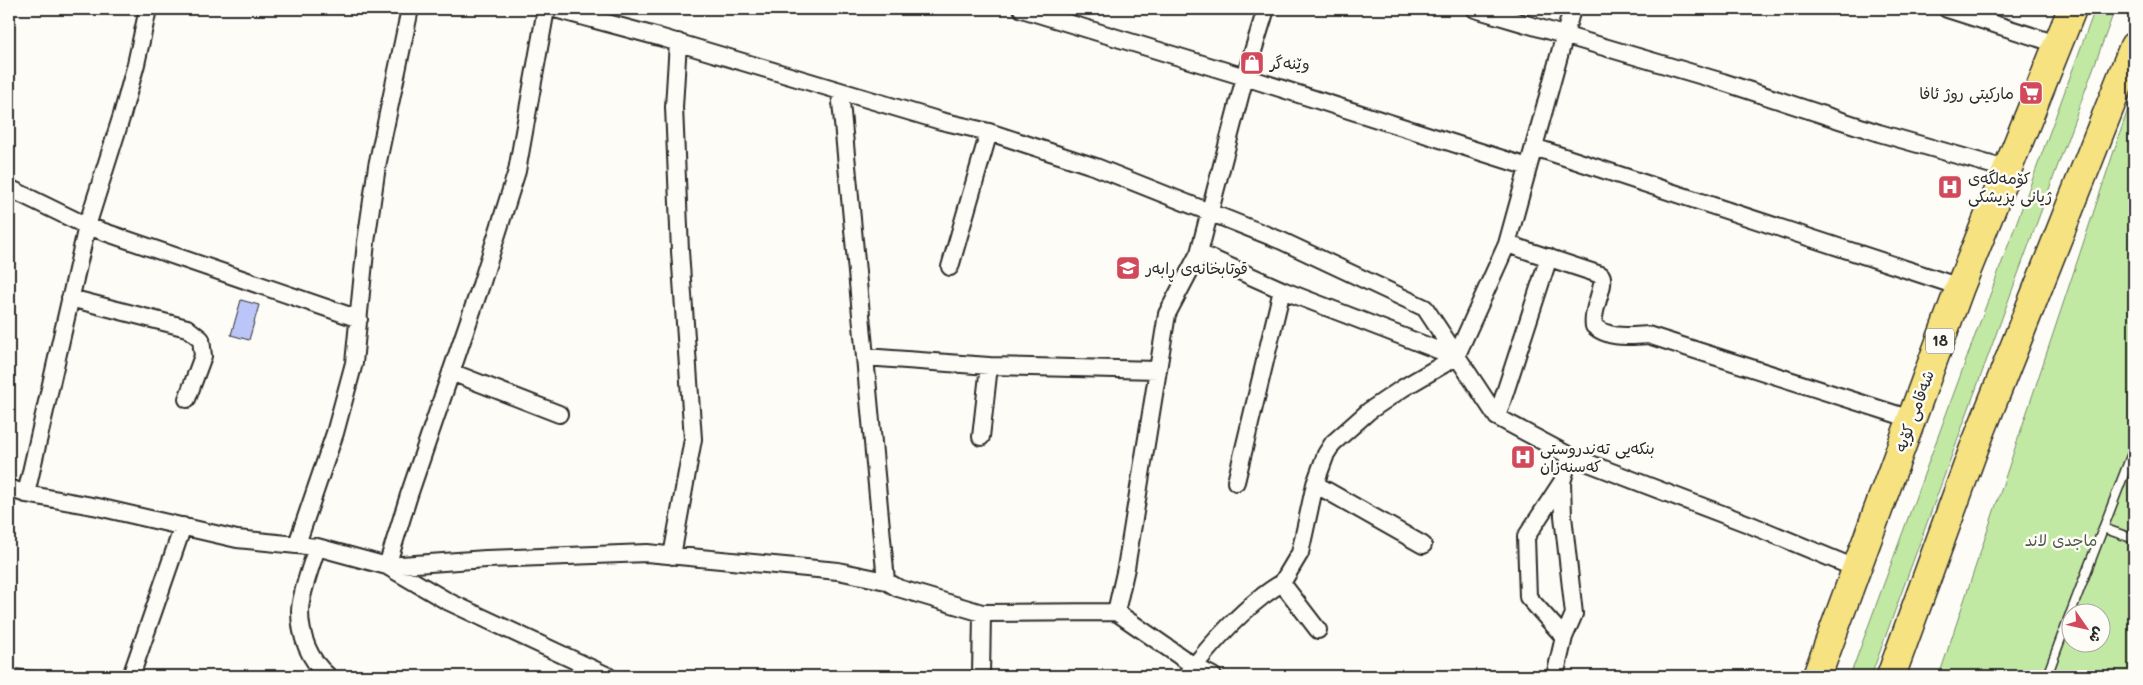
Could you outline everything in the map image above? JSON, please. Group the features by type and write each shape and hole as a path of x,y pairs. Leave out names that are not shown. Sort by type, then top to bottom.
{"highway":[{"name":"شەقامی کۆیە","path":"1817,676 1960,287 2072,9"},
{"path":"1891,676 1973,451 2134,46"}],"street":[{"path":"26,494 87,226 136,64 148,9"},
{"path":"297,544 335,433 354,364 366,242 377,166 410,9"},
{"path":"387,566 517,171 546,9"},
{"path":"555,9 678,42 941,122 989,132 1096,167 1209,214 1282,241 1425,308 1497,417 1570,456 1752,525 1856,568"},
{"path":"1022,9 1246,77 1528,167"},
{"path":"1116,612 1126,568 1167,314 1199,253 1266,9"},
{"path":"1475,9 1723,82 1879,133 2006,169"},
{"path":"1191,671 1260,598 1282,583 1300,554 1315,484 1326,454 1333,443 1347,429 1403,388 1456,356 1507,244 1563,35 1572,9"},
{"path":"1946,9 2057,44"},
{"path":"672,556 693,439 680,251 674,107 678,42"},
{"path":"840,91 886,581"},
{"path":"950,267 989,132"},
{"path":"1534,146 1960,287"},
{"path":"10,193 87,226 359,319"},
{"path":"1507,244 1601,275 1603,278 1592,316 1594,326 1601,332 1623,336 1648,335 1911,418"},
{"path":"1199,253 1282,290 1456,356"},
{"path":"1497,417 1549,257"},
{"path":"1236,482 1282,290"},
{"path":"70,298 187,328 201,339 203,356 187,399"},
{"path":"865,357 989,366 1158,370"},
{"path":"981,437 989,366"},
{"path":"451,372 559,414"},
{"path":"1564,637 1528,597 1526,537 1562,482 1570,456"},
{"path":"1555,676 1564,637 1574,614 1563,516 1562,482"},
{"path":"1315,484 1424,545"},
{"path":"9,488 26,494 237,539 317,547 387,566 447,601 608,676"},
{"path":"131,676 183,526"},
{"path":"317,547 300,610 304,639 310,656 328,676"},
{"path":"387,566 505,558 647,553 838,571 886,581 898,588 982,613 1116,612 1191,671 1213,676"},
{"path":"1282,583 1318,630"},
{"path":"982,613 982,675"}],"lane":[{"path":"2075,602 2134,448"},
{"path":"2103,528 2134,539"},
{"path":"2047,676 2060,642"},
{"path":"9,673 36,676"}],"green space":[{"path":"2095,9 2115,9 1871,676 1850,676"},
{"name":"ماجدی لاند","path":"2134,91 2134,676 1939,676"}],"building":[{"path":"241,300 259,305 249,340 231,335"}],"place":[{"name":"وێنەگر","path":"1252,63"},
{"name":"ماركيتى روژ ئافا","path":"2031,93"},
{"name":"کۆمەلگەی ژیانی پزیشکی","path":"1950,187"},
{"name":"قوتابخانەی ڕابەر","path":"1128,268"},
{"name":"بنکەیی تەندروستی کەسنەزان","path":"1523,457"}]}
